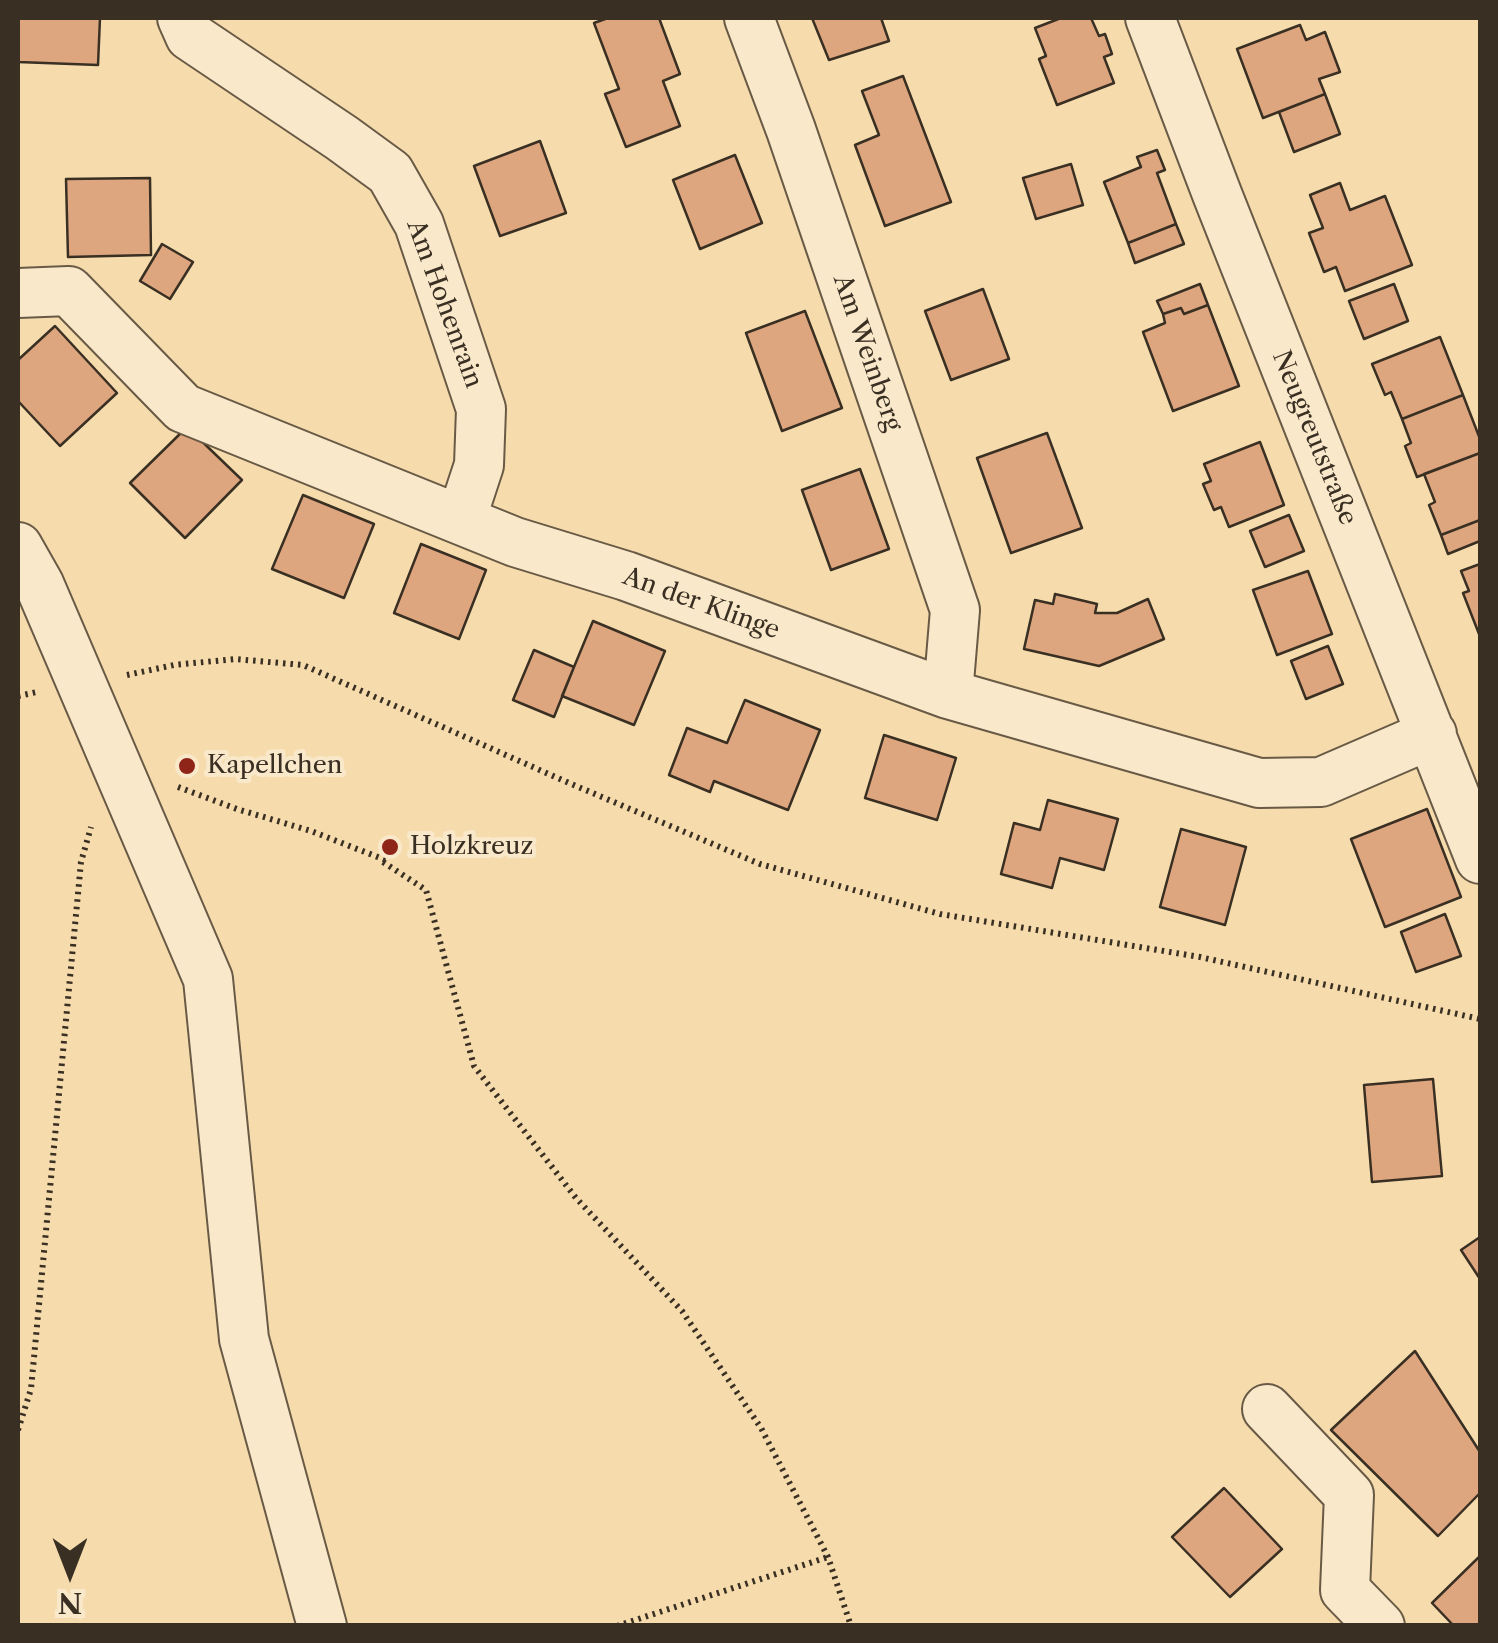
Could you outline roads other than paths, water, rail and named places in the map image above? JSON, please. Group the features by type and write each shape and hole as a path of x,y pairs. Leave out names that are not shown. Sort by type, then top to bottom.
{"street":[{"name":"Am Hohenrain","path":"182,18 190,36 390,173 419,224 482,409 479,465 461,520"},
{"name":"Am Weinberg","path":"749,18 955,610 948,694"},
{"name":"Neugreutstraße","path":"1150,18 1480,859"},
{"name":"An der Klinge","path":"18,292 69,291 183,408 515,542 626,576 948,694 1259,783 1321,782 1432,734"},
{"path":"18,547 39,584 208,979 244,1340 322,1626"},
{"path":"1267,1409 1349,1495 1345,1590 1380,1626"}],"place":[{"name":"Kapellchen","path":"187,766"},
{"name":"Holzkreuz","path":"390,847"}]}
